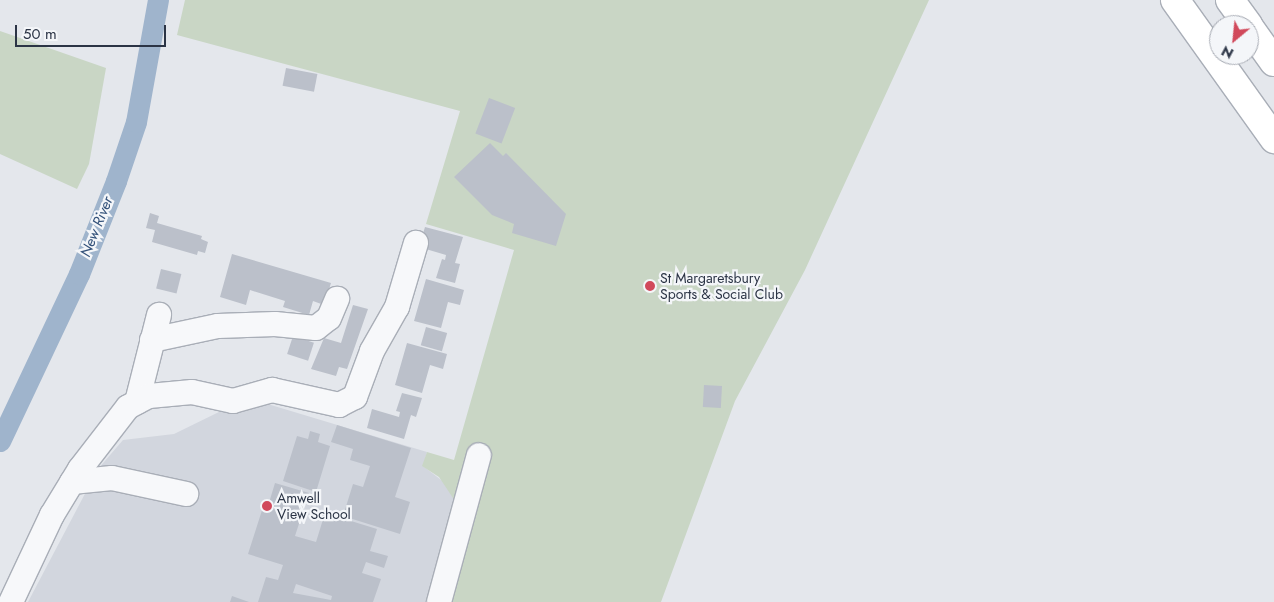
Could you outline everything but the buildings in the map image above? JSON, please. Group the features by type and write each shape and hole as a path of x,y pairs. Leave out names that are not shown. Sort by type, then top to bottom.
{"highway":[{"path":"1175,0 1274,139"},
{"path":"1230,0 1240,15"},
{"path":"1259,41 1274,62"}],"lane":[{"path":"11,602 52,514 72,482 128,406 149,396 192,392 233,401 272,390 330,405 349,402 359,392 372,351 397,307 416,243"},
{"path":"152,340 218,326 275,324 316,328 330,318 337,299"},
{"path":"137,402 159,314"},
{"path":"439,602 479,455"},
{"path":"72,482 112,478 186,494"}],"shaded area":[{"name":"Amwell View School","path":"261,402 427,452 423,466 445,483 455,501 431,602 28,602 98,469 123,440 174,434 223,410"}],"green space":[{"name":"St Margaretsbury Sports & Social Club","path":"185,0 929,0 805,270 735,401 661,602 431,602 455,501 439,477 422,466 427,452 454,460 514,250 426,224 460,111 177,35"},
{"path":"0,31 106,68 89,164 77,189 0,154"}],"waterway":[{"name":"New River","path":"0,441 79,274 116,181 136,122 158,0"}],"place":[{"name":"St Margaretsbury Sports & Social Club","path":"650,286"},
{"name":"Amwell View School","path":"267,506"}]}
